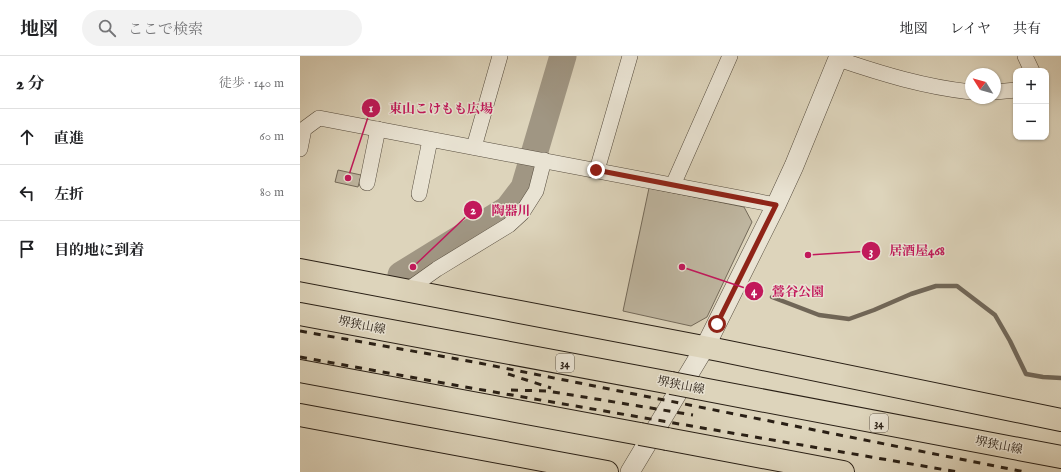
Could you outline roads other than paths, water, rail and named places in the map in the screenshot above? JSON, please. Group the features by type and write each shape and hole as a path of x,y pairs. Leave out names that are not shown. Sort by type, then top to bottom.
{"main road":[{"path":"300,270 705,347 1061,420"},
{"name":"堺狭山線","path":"300,314 1061,457"},
{"path":"300,371 843,472"},
{"path":"300,415 607,472"}],"street":[{"path":"474,147 500,56"},
{"path":"596,170 630,56"},
{"path":"673,185 730,56"},
{"path":"1025,56 1031,68"},
{"path":"630,472 705,347 794,166 838,57 901,79 965,91"},
{"path":"1001,91 1013,90"},
{"path":"300,149 304,129 319,118 776,205"},
{"path":"367,183 378,129"},
{"path":"419,194 430,140"},
{"path":"406,291 437,268 508,225 522,213 536,191 542,160"}],"waterway":[{"path":"401,275 508,209 524,188 563,56"},
{"path":"772,297 819,315 849,319 911,294 936,286 957,286 995,315 1026,374 1061,378"}],"railway":[{"path":"300,331 474,362 1025,472"},
{"path":"300,357 958,472"},
{"path":"508,374 551,388"},
{"path":"511,390 547,391 693,415"}],"place":[{"name":"東山こけもも広場","path":"348,178"},
{"name":"居酒屋468","path":"808,255"},
{"name":"陶器川","path":"413,267"},
{"name":"鶯谷公園","path":"682,267"}]}
